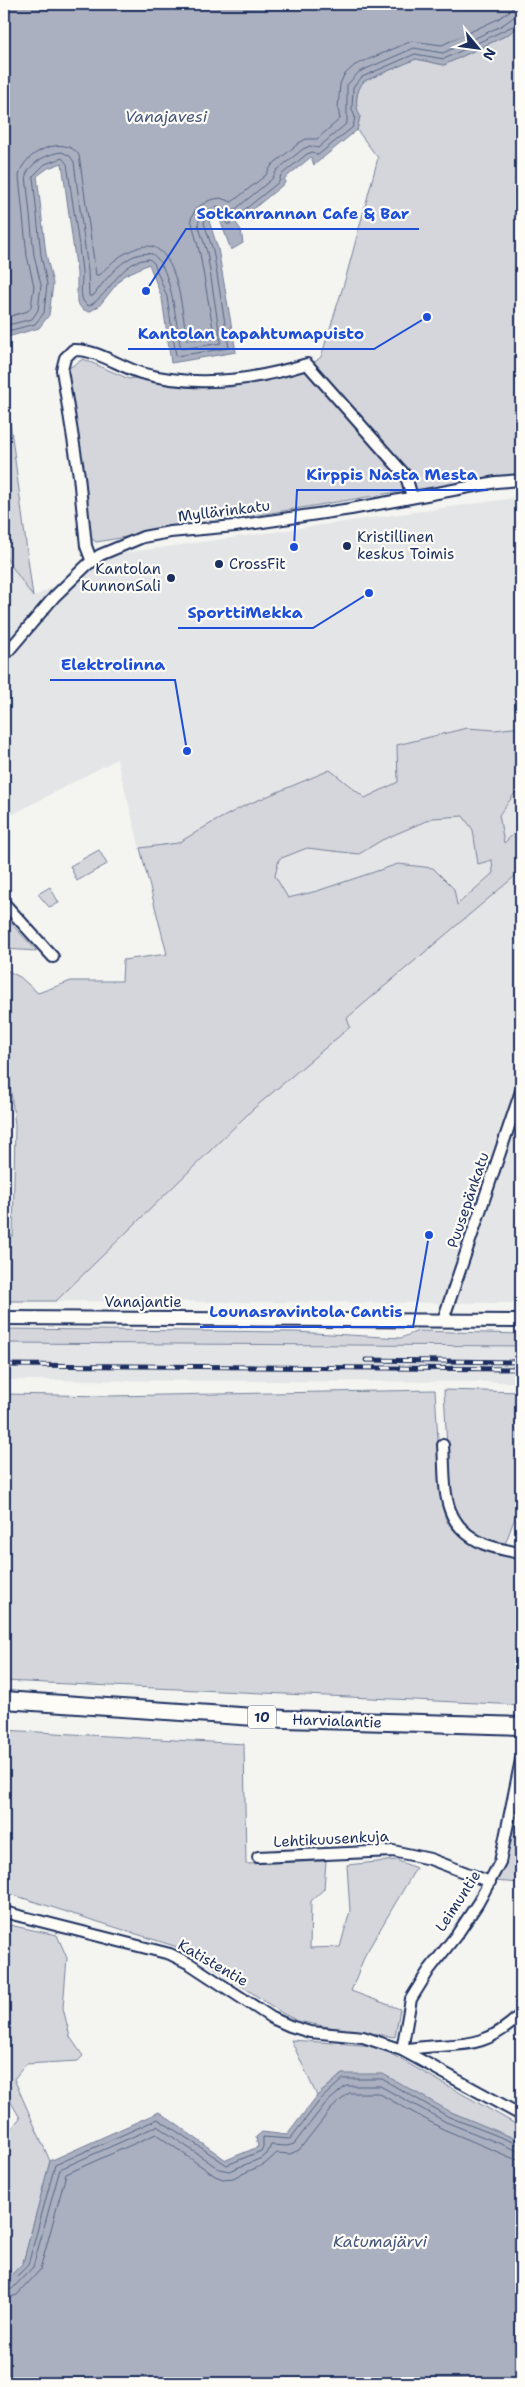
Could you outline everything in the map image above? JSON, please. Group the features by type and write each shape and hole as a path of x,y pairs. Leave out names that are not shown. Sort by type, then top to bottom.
{"highway":[{"name":"Harvialantie","path":"4,1700 285,1719 521,1726"}],"street":[{"path":"92,562 86,546 79,476 62,370 65,358 73,350 85,350 139,372 180,381 247,378 307,364 406,476 412,497"},
{"name":"Myllärinkatu","path":"4,656 54,597 92,562 114,548 143,538 351,509 496,482 521,480"},
{"path":"4,903 53,957"},
{"name":"Puusepänkatu","path":"443,1320 521,1091"},
{"name":"Vanajantie","path":"4,1318 521,1321"},
{"path":"444,1445 447,1506 452,1520 466,1534 485,1544 521,1554"},
{"name":"Leimuntie","path":"402,2050 411,1999 442,1952 458,1933 490,1882 500,1862 521,1760"},
{"name":"Lehtikuusenkuja","path":"258,1857 393,1850 430,1859 490,1882"},
{"name":"Katistentie","path":"4,1912 170,1954 190,1964 272,2018 310,2032 363,2037 402,2050 521,2115"},
{"name":"Katistentie","path":"402,2050 420,2046 477,2043 494,2037 521,2014"}],"shaded area":[{"path":"521,25 521,475 391,493 96,542 90,537 67,398 69,368 83,359 129,379 135,378 195,388 230,387 302,372 321,357 346,277 378,158 357,130 360,116 357,98 361,85 364,81 416,59 444,65 507,35"},
{"path":"4,376 33,597 4,555"},
{"path":"521,497 521,1303 13,1301 15,1125 5,1038 19,1000 71,981 122,981 123,960 167,954 117,759 4,819 4,555 33,597 117,554"},
{"path":"521,727 521,785 499,815 504,843 521,827 521,871 347,1018 350,1027 253,1109 56,1301 4,1301 4,1236 13,1236 15,1125 4,1036 4,969 20,977 38,993 71,981 122,981 123,960 167,954 140,848 178,843 244,806 330,770 365,798 398,782 397,745 467,728 495,730","holes":["463,816 473,830 478,864 492,860 493,873 457,905 454,889 433,868 398,864 317,891 288,898 275,876 279,859 307,848 359,854 382,840 433,818"]},
{"path":"99,850 107,864 77,881 70,866"},
{"path":"50,887 59,903 49,907 38,894"},
{"path":"4,916 37,951 4,949"},
{"path":"4,1329 295,1332 401,1338 418,1331 521,1334 521,1346 4,1343"},
{"path":"4,1343 521,1347 521,1382 4,1380"},
{"path":"435,1390 442,1506 447,1522 462,1537 471,1542 491,1551 521,1560 521,1705 4,1681 4,1394 109,1396"},
{"path":"444,1390 521,1392 521,1511 517,1512 504,1547 468,1532 450,1506"},
{"path":"4,1730 244,1744 246,1864 326,1861 324,1889 311,1901 310,1948 340,1947 350,1911 347,1865 396,1860 416,1868 365,1955 351,1991 400,2009 395,2037 298,2021 282,2013 190,1951 4,1892"},
{"path":"521,1773 521,1883 494,1881"},
{"path":"4,1924 57,1935 67,1958 63,2008 70,2037 83,2056 78,2061 26,2064 14,2079 50,2161 23,2263 4,2282 4,2137 20,2118 4,2090"},
{"path":"291,2040 377,2046 521,2127 521,2142 451,2112 342,2074 317,2096"}],"water":[{"name":"Vanajavesi","path":"4,4 521,4 521,25 507,35 444,65 416,59 364,81 359,89 357,98 360,116 357,130 314,165 311,157 284,179 285,183 236,223 241,230 243,243 231,250 219,217 209,221 218,249 236,352 171,363 162,298 149,264 123,276 99,306 89,312 82,309 77,302 77,273 62,163 48,168 37,176 46,254 53,284 49,315 39,328 4,338"},
{"name":"Katumajärvi","path":"342,2074 383,2074 451,2112 521,2141 521,2383 4,2383 4,2282 23,2263 50,2161 159,2112 226,2160 258,2147 256,2137 262,2132 287,2135 317,2096"}],"railway":[{"path":"366,1360 521,1362"},
{"path":"4,1365 521,1369"}],"place":[{"name":"Sotkanrannan Cafe & Bar","path":"146,291"},
{"name":"Kantolan tapahtumapuisto","path":"427,317"},
{"name":"Kristillinen keskus Toimis","path":"347,546"},
{"name":"Kirppis Nasta Mesta","path":"294,547"},
{"name":"CrossFit","path":"219,564"},
{"name":"Kantolan KunnonSali","path":"171,578"},
{"name":"SporttiMekka","path":"369,593"},
{"name":"Elektrolinna","path":"187,751"},
{"name":"Lounasravintola Cantis","path":"429,1235"}]}
